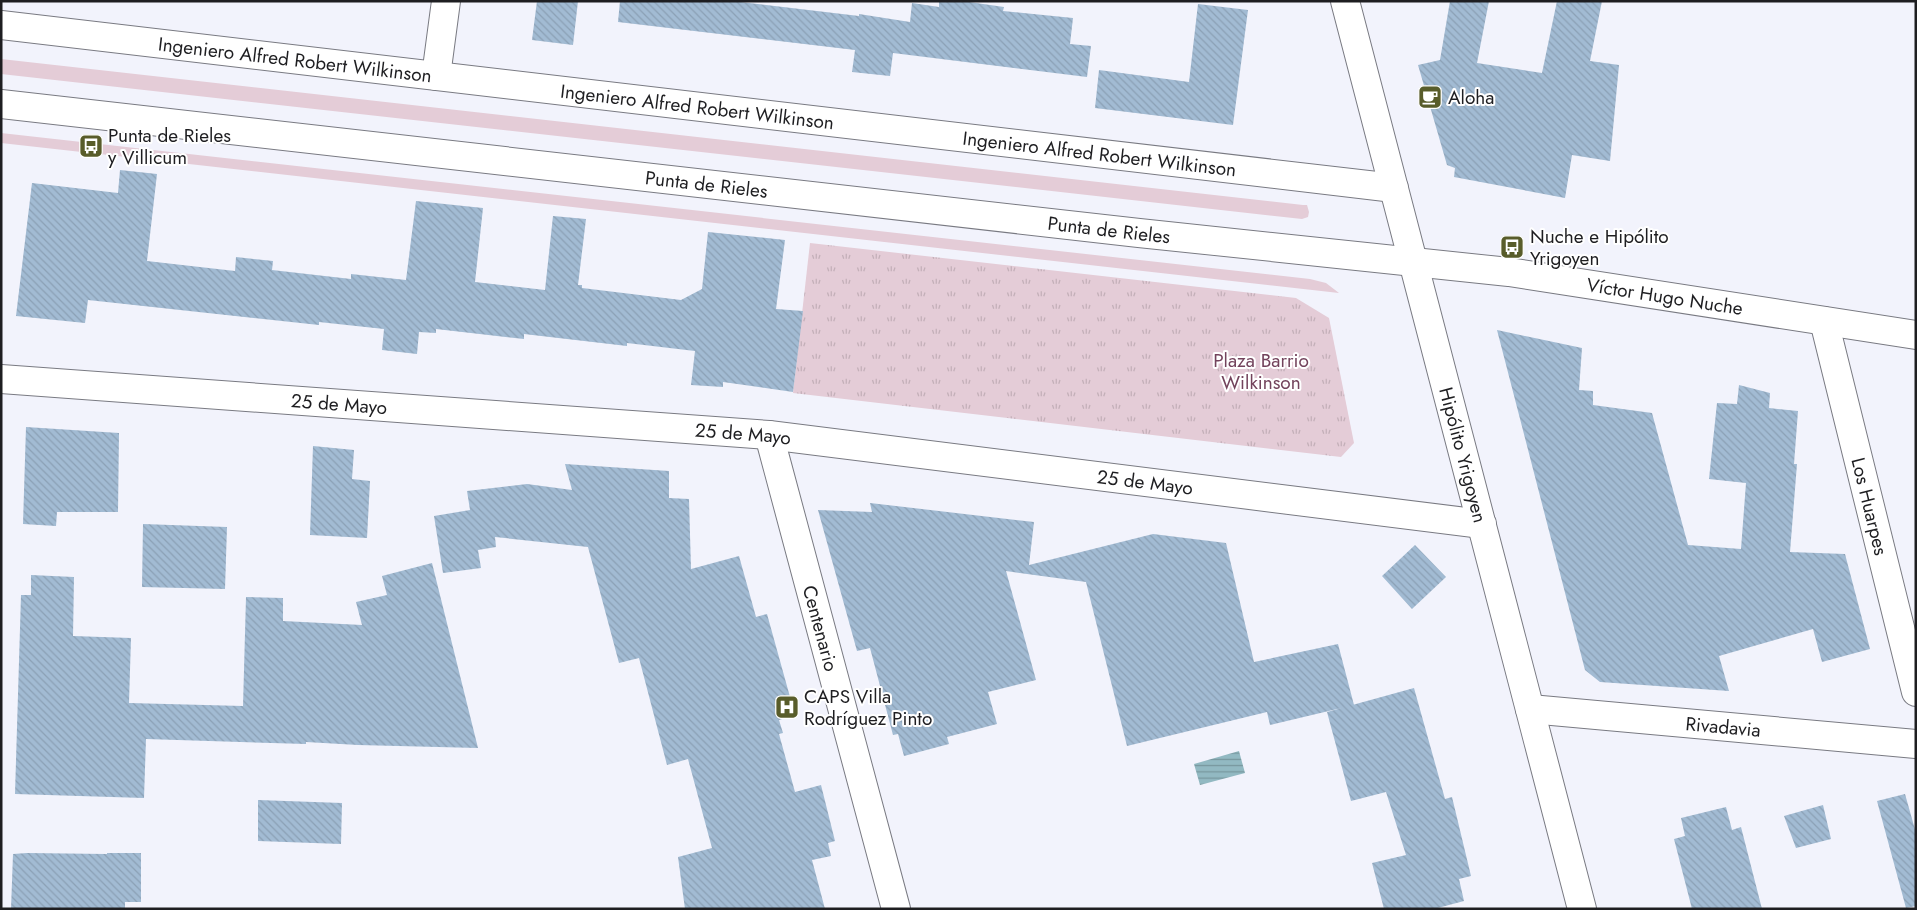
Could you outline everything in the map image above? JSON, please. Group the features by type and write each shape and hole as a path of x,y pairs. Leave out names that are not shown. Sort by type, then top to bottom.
{"street":[{"path":"436,76 446,1"},
{"name":"Hipólito Yrigoyen","path":"1344,1 1582,909"},
{"name":"Ingeniero Alfred Robert Wilkinson","path":"1,25 1394,188"},
{"name":"Punta de Rieles","path":"1,104 1139,233 1413,261"},
{"name":"Víctor Hugo Nuche","path":"1413,261 1509,272 1916,335"},
{"name":"Los Huarpes","path":"1824,321 1916,692"},
{"name":"25 de Mayo","path":"1,379 769,435 1482,524"},
{"name":"Centenario","path":"769,435 896,909"},
{"name":"Rivadavia","path":"1530,709 1916,744"}],"green space":[{"path":"1,59 1307,205 1309,212 1308,217 1302,219 1,74"},
{"path":"1,133 1310,279 1326,283 1339,293 1,143"},
{"name":"Plaza Barrio Wilkinson","path":"810,243 1296,298 1329,318 1354,443 1341,457 793,393"}],"water":[{"path":"1239,751 1245,773 1200,785 1194,764"}],"building":[{"path":"537,1 578,1 573,45 532,40"},
{"path":"620,1 732,1 859,16 859,14 910,22 912,3 939,7 939,1 962,1 1004,7 1003,11 1073,18 1070,44 1091,46 1087,77 893,53 890,76 852,72 855,50 618,22"},
{"path":"1450,1 1489,1 1477,63 1542,73 1557,1 1602,1 1590,61 1619,65 1610,161 1572,155 1565,198 1454,177 1455,168 1447,165 1418,65 1440,60"},
{"path":"1198,4 1248,10 1233,125 1095,108 1099,70 1189,82"},
{"path":"120,170 157,174 147,261 235,271 236,257 273,261 272,270 351,279 351,274 406,280 416,201 483,208 475,282 545,290 553,216 586,219 578,285 582,285 582,288 681,300 702,289 708,232 785,240 776,309 803,311 793,392 723,382 723,387 691,385 695,351 627,343 627,346 524,334 524,339 436,329 436,333 419,332 417,354 382,350 384,329 319,322 319,325 88,300 85,323 16,316 32,183 118,193"},
{"path":"1497,330 1582,348 1579,390 1593,391 1593,405 1652,413 1688,545 1741,549 1746,483 1709,479 1717,403 1737,404 1739,385 1770,393 1769,408 1798,411 1794,464 1797,464 1790,552 1845,554 1870,649 1822,662 1813,629 1719,656 1729,691 1600,682 1585,670"},
{"path":"26,427 119,433 118,512 57,512 56,526 23,524"},
{"path":"313,446 354,450 352,479 370,481 367,538 310,535"},
{"path":"565,464 669,471 669,498 689,499 691,569 739,556 756,617 767,614 795,715 779,720 783,733 779,734 795,792 821,785 835,841 828,843 831,856 812,860 825,909 685,909 678,857 712,848 688,759 667,765 639,658 619,663 588,547 495,537 496,547 478,550 481,568 443,573 434,516 470,510 467,491 527,484 572,490"},
{"path":"870,503 1034,522 1029,565 1153,534 1226,543 1254,662 1338,644 1354,705 1270,725 1267,712 1127,746 1086,582 1006,571 1036,680 988,692 997,724 947,737 949,744 904,756 898,734 893,735 870,648 857,651 818,510 872,512"},
{"path":"143,524 227,527 225,589 142,587"},
{"path":"1415,545 1446,577 1412,609 1382,576"},
{"path":"432,563 478,748 146,739 144,798 15,794 21,595 31,595 31,575 74,577 73,636 131,638 129,703 243,706 246,597 283,598 283,621 362,625 356,602 387,595 382,576"},
{"path":"1414,688 1445,799 1452,797 1471,876 1459,879 1464,901 1434,909 1384,909 1372,863 1406,855 1386,792 1351,801 1327,712"},
{"path":"1905,794 1916,833 1916,906 1906,908 1877,801"},
{"path":"258,800 342,803 341,844 258,841"},
{"path":"1823,805 1831,839 1796,848 1784,816"},
{"path":"1726,807 1732,830 1741,827 1762,909 1692,909 1674,839 1685,836 1681,818"},
{"path":"141,853 141,902 125,902 125,909 11,909 13,854"}],"place":[{"name":"Aloha","path":"1430,97"},
{"name":"Punta de Rieles y Villicum","path":"91,146"},
{"name":"Nuche e Hipólito Yrigoyen","path":"1512,247"},
{"name":"CAPS Villa Rodríguez Pinto","path":"787,707"}]}
